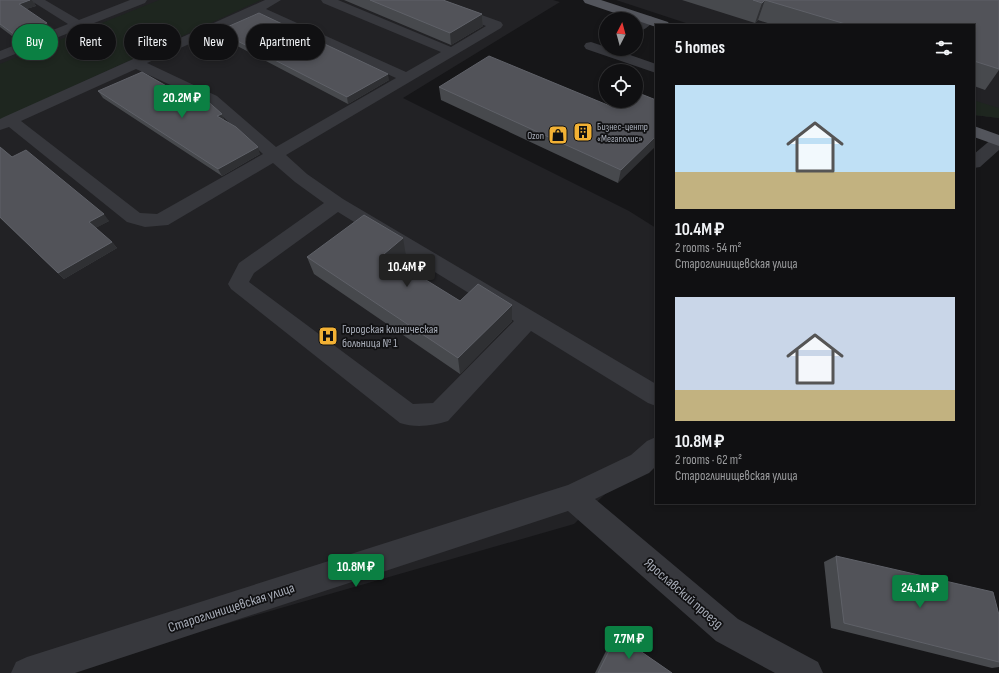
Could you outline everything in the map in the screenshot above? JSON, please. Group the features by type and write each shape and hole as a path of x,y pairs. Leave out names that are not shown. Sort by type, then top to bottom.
{"main road":[{"path":"589,0 660,24"},
{"path":"975,131 999,141"}],"street":[{"path":"36,0 76,24"},
{"path":"81,24 141,0"},
{"path":"275,0 5,122 134,218 145,221 161,220 496,25 428,0"},
{"path":"327,0 452,52"},
{"path":"256,9 407,78"},
{"path":"643,24 648,20"},
{"path":"0,42 6,53 66,30"},
{"path":"591,46 599,48"},
{"path":"623,56 655,69"},
{"path":"135,63 212,99 275,153 301,178 337,202 655,395"},
{"path":"975,163 999,141"},
{"path":"337,202 246,268 238,284 409,415 439,413 529,319"},
{"name":"Староглинищевская улица","path":"27,673 572,497 640,464 655,451"},
{"name":"Ярославский проезд","path":"572,497 727,630 807,673"}],"shaded area":[{"name":"Городская клиническая больница № 1","path":"0,0 553,0 560,2 403,98 629,211 655,227 655,446 574,524 55,673 0,673"},
{"path":"159,0 261,0 209,24 189,24 189,33 181,37 181,24 124,24 124,60 130,60 0,120 0,64 12,59 58,60 58,41 66,37 66,60 116,60 116,24 99,24"},
{"path":"616,0 999,0 999,118 975,115 975,24 689,24"},
{"path":"976,101 999,108 999,118 975,115"}],"building":[{"path":"0,0 30,0 19,4 47,23 12,24 12,33 0,24"},
{"path":"370,0 443,0 482,14 450,33"},
{"path":"753,0 765,0 762,3"},
{"path":"765,0 999,0 999,69 975,61 975,24 846,24"},
{"path":"259,13 282,24 246,24 246,45 238,41 238,24 234,24"},
{"path":"325,44 388,74 347,97 275,60 325,60"},
{"name":"Бизнес-центр «Мегаполис»","path":"489,56 599,101 599,108 643,108 643,95 655,100 655,137 621,170 439,87"},
{"path":"142,72 189,99 198,94 222,114 217,116 236,127 258,147 218,169 98,91"},
{"path":"0,147 12,157 26,150 104,214 89,222 112,242 58,273 0,217"},
{"path":"364,215 403,238 384,254 460,301 478,284 512,305 458,358 307,257"},
{"path":"836,556 993,592 999,615 999,662 844,623"},
{"path":"617,635 672,673 598,673"}],"place":[{"name":"Бизнес-центр «Мегаполис»","path":"583,132"},
{"name":"Ozon","path":"558,135"},
{"name":"Городская клиническая больница № 1","path":"328,336"}]}
